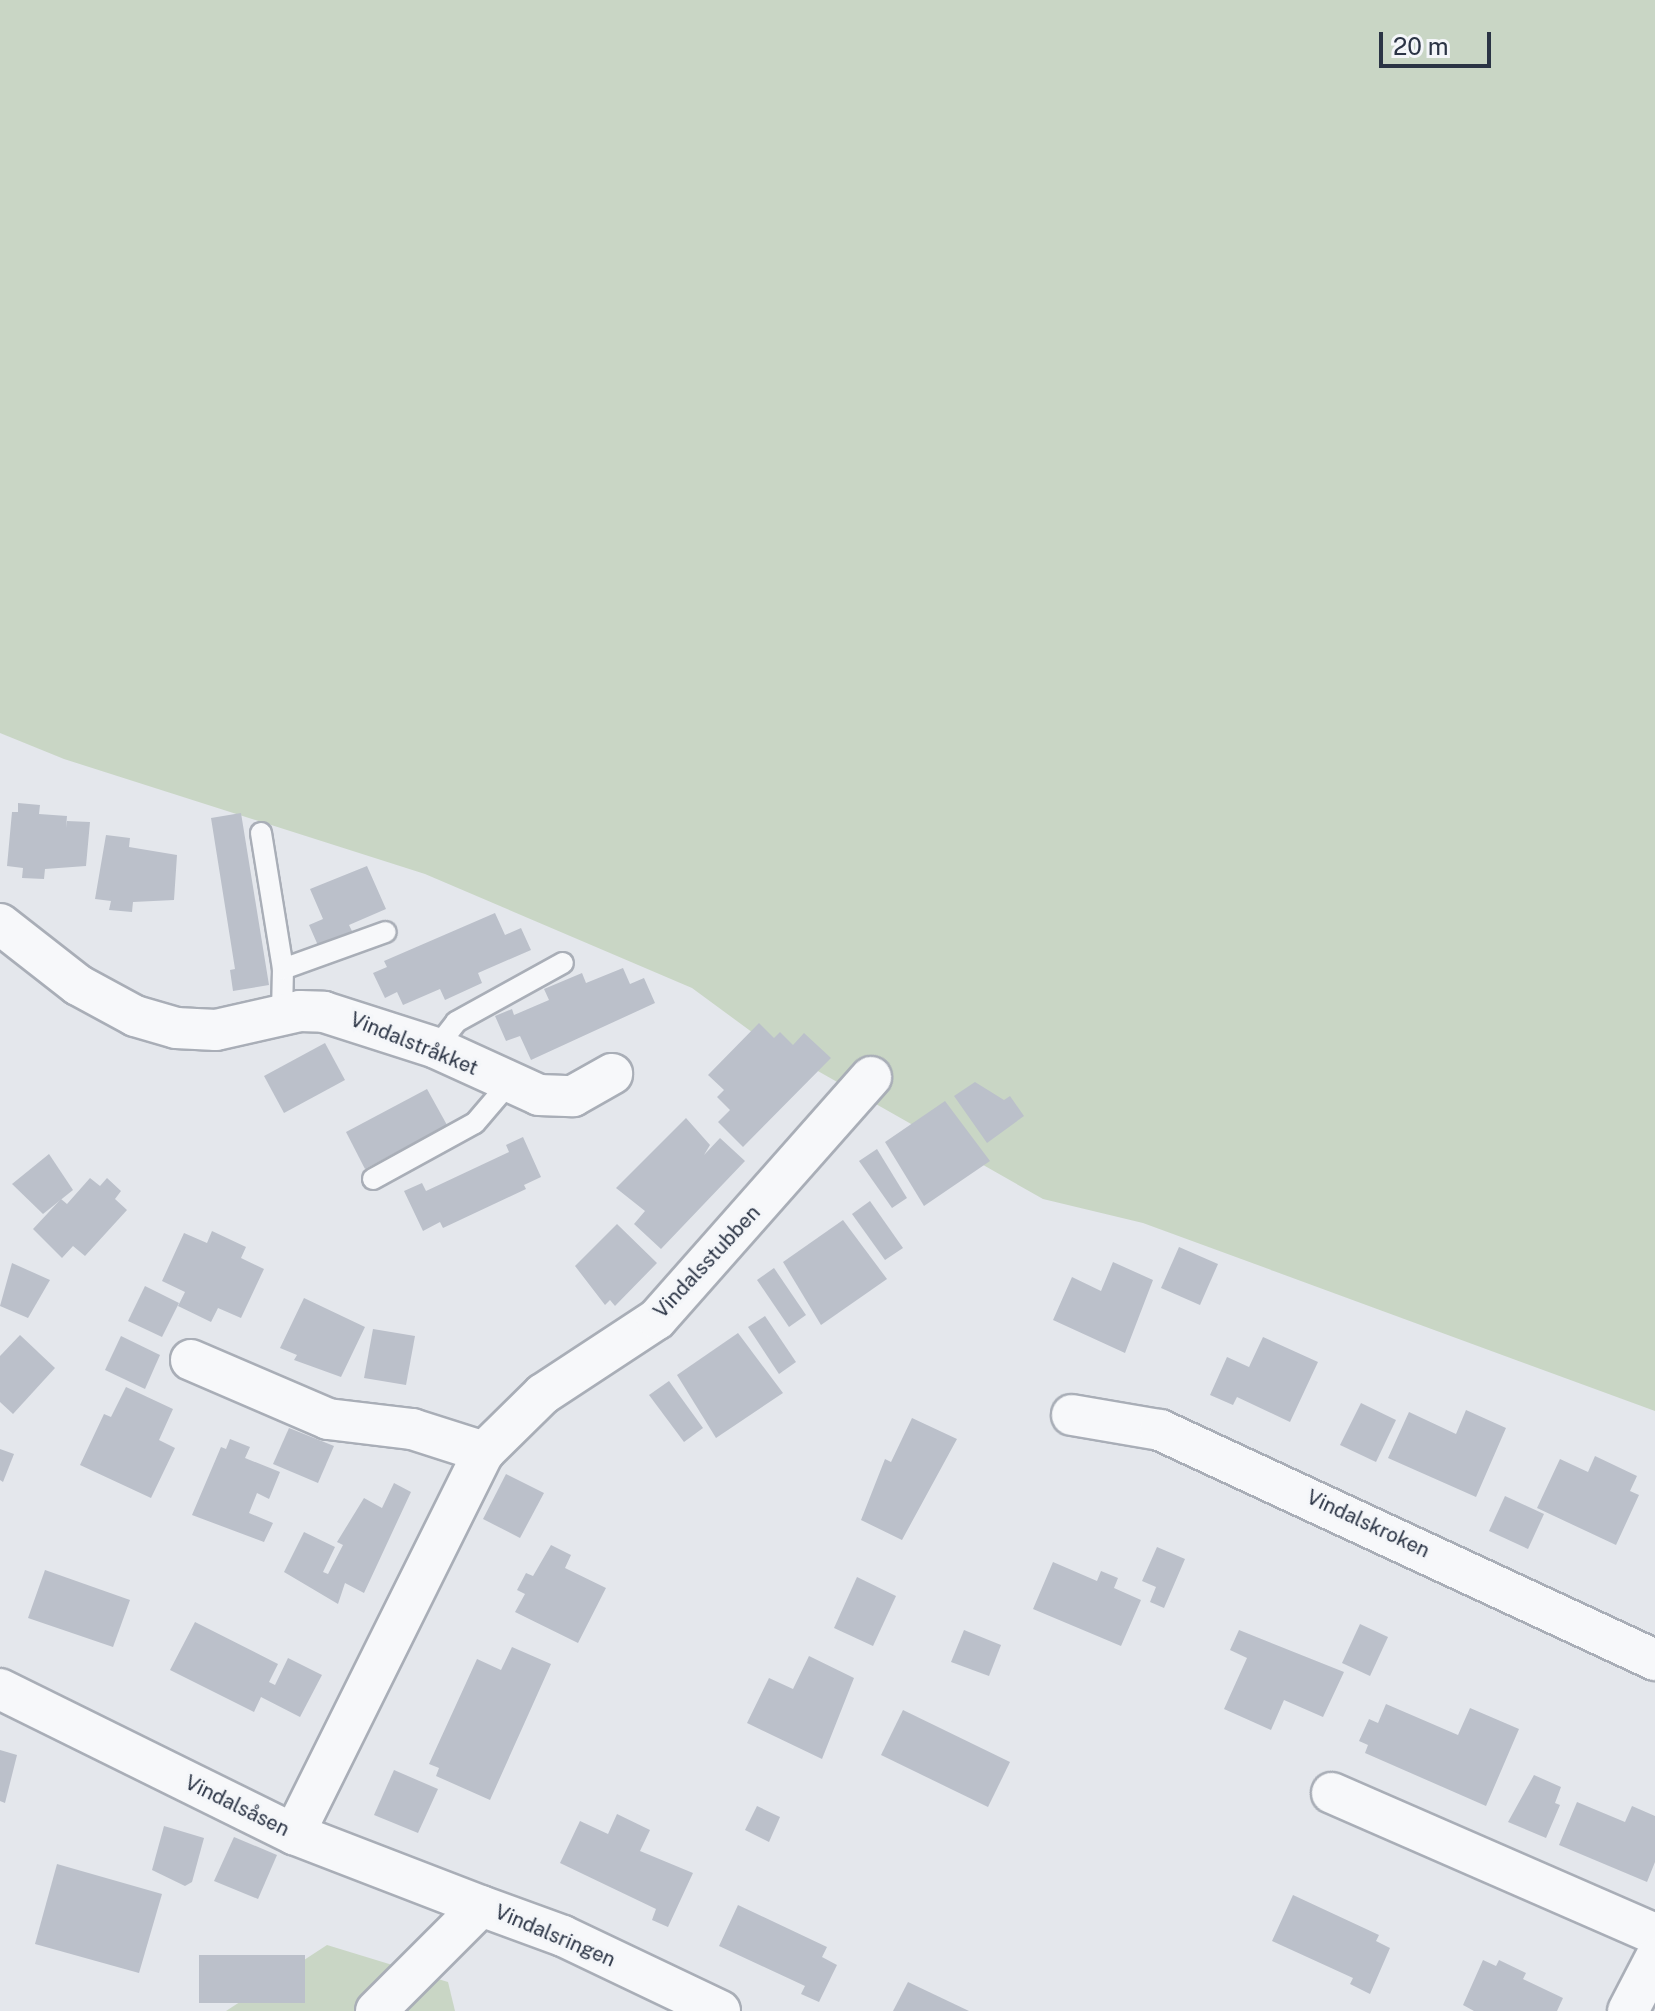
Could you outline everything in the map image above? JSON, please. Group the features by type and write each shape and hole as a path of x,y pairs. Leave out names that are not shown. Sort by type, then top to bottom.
{"street":[{"name":"Vindalstråkket","path":"0,924 78,985 153,1022 195,1032 312,1011 352,1018 436,1048 509,1083 558,1098 573,1096 612,1074"},
{"name":"Vindalsstubben","path":"294,1834 484,1452 543,1394 625,1342 674,1301 871,1077"},
{"path":"191,1360 328,1419 412,1429 484,1452"},
{"name":"Vindalskroken","path":"1072,1415 1160,1430 1655,1660"},
{"name":"Vindalsåsen","path":"0,1689 294,1834 481,1906"},
{"path":"1332,1793 1655,1934"},
{"name":"Vindalsringen","path":"376,2011 481,1906 563,1936 720,2011"},
{"path":"1628,2011 1655,1959"}],"lane":[{"path":"261,833 283,969 282,1014"},
{"path":"283,969 386,932"},
{"path":"436,1048 456,1022 563,963"},
{"path":"373,1179 475,1123 509,1083"}],"green space":[{"path":"0,0 1655,0 1655,1411 1143,1223 1043,1199 760,1038 692,988 425,874 64,759 0,733"},
{"path":"327,1945 448,1982 455,2011 226,2011"}],"building":[{"path":"18,803 40,805 39,814 67,816 66,828 67,821 90,822 86,866 45,869 44,879 22,878 23,868 7,866 12,812 18,812"},
{"path":"241,813 269,985 233,991 230,970 235,969 211,818"},
{"path":"106,835 130,838 129,847 177,855 174,900 133,902 132,912 109,910 111,901 95,899"},
{"path":"367,866 386,909 349,925 354,935 320,950 309,925 323,919 310,889"},
{"path":"495,913 505,935 521,928 531,950 478,973 482,983 445,1000 440,989 403,1005 397,992 385,998 373,973 387,967 384,961"},
{"path":"623,968 630,984 644,978 655,1003 531,1060 520,1036 506,1041 495,1016 512,1009 514,1015 549,1000 544,989 582,973 586,983"},
{"path":"759,1023 774,1038 780,1032 793,1045 804,1033 831,1058 743,1147 718,1122 730,1110 717,1097 724,1090 708,1075"},
{"path":"325,1043 345,1080 284,1113 264,1076"},
{"path":"975,1082 1004,1100 1010,1096 1024,1116 987,1143 954,1096"},
{"path":"427,1089 447,1125 365,1169 346,1132"},
{"path":"945,1101 990,1161 924,1206 885,1142"},
{"path":"686,1118 710,1145 704,1155 720,1138 745,1161 661,1249 634,1224 645,1211 616,1188"},
{"path":"523,1137 541,1177 524,1185 526,1189 443,1228 440,1222 423,1231 404,1191 422,1183 426,1191 509,1152 506,1145"},
{"path":"877,1149 907,1198 892,1208 859,1161"},
{"path":"49,1154 73,1190 43,1214 12,1184"},
{"path":"90,1178 100,1186 107,1178 121,1191 115,1199 127,1210 85,1256 73,1246 62,1258 33,1229 61,1199 67,1204"},
{"path":"870,1201 903,1248 885,1260 852,1214"},
{"path":"843,1220 887,1279 821,1325 783,1262"},
{"path":"617,1224 657,1263 615,1306 610,1300 605,1305 575,1266"},
{"path":"212,1231 246,1247 241,1258 264,1269 241,1318 218,1308 211,1322 178,1306 185,1292 162,1281 184,1233 207,1243"},
{"path":"1179,1247 1218,1264 1200,1305 1161,1288"},
{"path":"1113,1262 1153,1280 1125,1353 1053,1320 1072,1277 1101,1291"},
{"path":"12,1263 50,1280 28,1318 0,1306"},
{"path":"774,1268 806,1315 789,1327 757,1280"},
{"path":"145,1286 179,1303 162,1337 128,1321"},
{"path":"304,1298 365,1327 341,1377 294,1360 297,1355 280,1348"},
{"path":"765,1316 796,1362 779,1374 748,1327"},
{"path":"373,1329 415,1336 406,1385 364,1378"},
{"path":"738,1333 783,1393 716,1438 677,1375"},
{"path":"20,1335 55,1368 13,1414 0,1402 0,1356"},
{"path":"121,1336 160,1355 145,1389 105,1370"},
{"path":"1263,1337 1318,1362 1290,1422 1237,1397 1233,1405 1210,1395 1227,1357 1249,1367"},
{"path":"669,1381 703,1428 684,1442 649,1395"},
{"path":"126,1387 173,1409 159,1440 175,1448 151,1498 80,1465 104,1414 111,1417"},
{"path":"1361,1403 1396,1420 1376,1462 1340,1445"},
{"path":"1466,1410 1506,1428 1476,1497 1388,1458 1409,1412 1456,1434"},
{"path":"912,1418 957,1439 902,1540 861,1520 885,1459 891,1462"},
{"path":"289,1428 334,1446 318,1483 273,1464"},
{"path":"230,1439 250,1447 245,1458 280,1472 269,1499 257,1493 249,1513 273,1523 264,1542 192,1515 221,1447 226,1449"},
{"path":"0,1449 14,1454 3,1482 0,1480"},
{"path":"1595,1456 1637,1476 1630,1491 1639,1495 1616,1545 1537,1508 1560,1459 1588,1472"},
{"path":"506,1474 544,1493 520,1538 483,1519"},
{"path":"394,1483 411,1492 364,1593 345,1583 338,1604 284,1572 304,1532 335,1547 323,1572 328,1574 343,1545 337,1542 364,1498 382,1508"},
{"path":"1505,1496 1544,1514 1528,1549 1489,1531"},
{"path":"551,1545 571,1555 565,1568 606,1588 578,1643 515,1612 525,1594 517,1590 526,1573 533,1576"},
{"path":"1157,1547 1185,1559 1164,1608 1150,1602 1156,1587 1142,1581"},
{"path":"1053,1562 1097,1581 1101,1571 1118,1578 1114,1588 1141,1600 1121,1646 1033,1609"},
{"path":"45,1570 130,1600 113,1647 28,1618"},
{"path":"857,1577 896,1596 873,1646 834,1628"},
{"path":"195,1622 278,1664 269,1682 275,1685 288,1658 322,1675 300,1717 261,1697 254,1712 170,1670"},
{"path":"1360,1624 1388,1637 1370,1676 1342,1663"},
{"path":"964,1630 1001,1645 989,1676 951,1662"},
{"path":"1239,1630 1344,1672 1323,1717 1284,1700 1271,1730 1224,1709 1247,1658 1230,1650"},
{"path":"512,1647 551,1664 490,1800 436,1776 439,1768 429,1764 477,1659 501,1670"},
{"path":"809,1656 854,1678 822,1759 747,1723 769,1678 793,1689"},
{"path":"1386,1704 1458,1735 1470,1708 1519,1729 1486,1806 1365,1753 1368,1745 1359,1741 1369,1719 1378,1723"},
{"path":"903,1710 1010,1762 988,1807 881,1755"},
{"path":"0,1750 17,1755 5,1803 0,1801"},
{"path":"394,1770 438,1789 418,1833 374,1815"},
{"path":"1534,1775 1561,1787 1555,1803 1560,1805 1546,1838 1508,1822"},
{"path":"1577,1802 1625,1822 1632,1806 1655,1816 1655,1862 1647,1882 1559,1845"},
{"path":"757,1806 780,1817 769,1842 745,1830"},
{"path":"617,1814 650,1830 640,1851 693,1873 668,1927 652,1920 656,1909 560,1863 580,1821 608,1834"},
{"path":"164,1826 204,1838 192,1882 185,1886 152,1870"},
{"path":"234,1837 277,1855 258,1899 214,1881"},
{"path":"57,1864 162,1894 139,1973 35,1944"},
{"path":"1293,1895 1379,1935 1376,1941 1390,1948 1370,1994 1350,1984 1353,1978 1272,1941"},
{"path":"738,1905 827,1947 822,1957 837,1965 819,2002 801,1994 805,1986 719,1946"},
{"path":"199,1955 305,1955 305,2003 199,2003"},
{"path":"1483,1960 1496,1966 1499,1960 1526,1973 1523,1979 1563,1998 1557,2011 1474,2011 1463,2005"},
{"path":"908,1982 969,2011 893,2011"}]}
